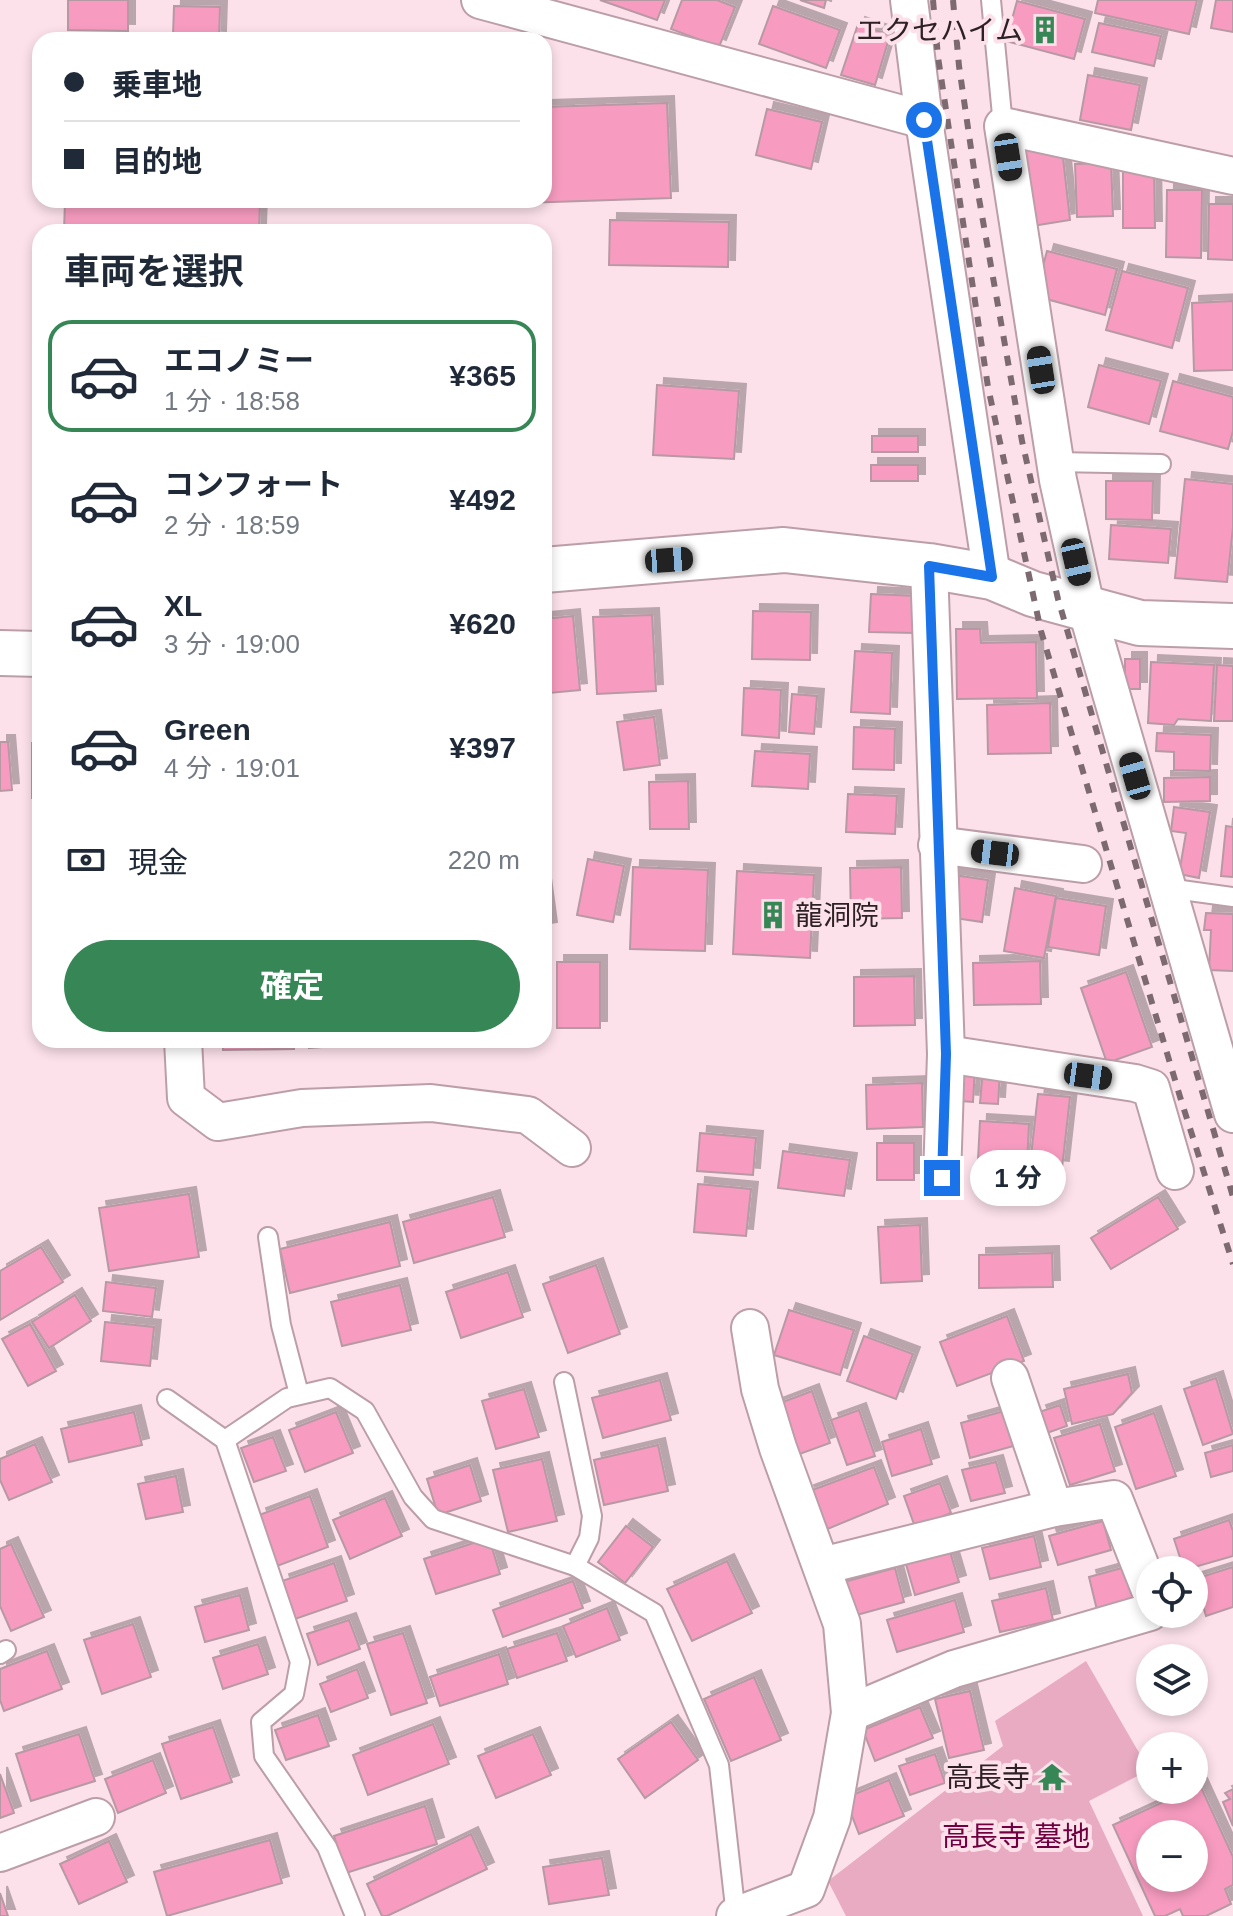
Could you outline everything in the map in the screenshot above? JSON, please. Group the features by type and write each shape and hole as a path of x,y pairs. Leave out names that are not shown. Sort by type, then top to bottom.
{"street":[{"path":"480,0 924,120"},
{"path":"909,0 992,577"},
{"path":"1233,176 1003,126 1055,462 1086,607 1233,1114"},
{"path":"552,569 784,550 929,566 992,577 1033,594 1140,623 1233,626"},
{"path":"929,566 946,1054 942,1178"},
{"path":"0,653 32,654"},
{"path":"937,845 1083,864"},
{"path":"183,1048 186,1098 218,1122 302,1108 431,1103 528,1115 572,1148"},
{"path":"946,1054 1151,1088 1175,1171"},
{"path":"736,1916 815,1903 850,1713 842,1624 778,1448 760,1389 750,1328"},
{"path":"1010,1378 1054,1508"},
{"path":"822,1566 1054,1508 1114,1499 1137,1556"},
{"path":"850,1713 954,1669 1136,1616"},
{"path":"0,1853 96,1817"}],"lane":[{"path":"991,0 1003,126"},
{"path":"1055,462 1161,464"},
{"path":"1167,888 1233,897"},
{"path":"268,1237 281,1325 299,1394"},
{"path":"564,1382 592,1516 589,1538 575,1566"},
{"path":"225,1440 287,1398 330,1388 365,1411 413,1497 433,1519 575,1566 654,1613 719,1765 736,1916"},
{"path":"167,1399 225,1440 300,1662 294,1694 261,1722 264,1756 327,1847 355,1916"}],"green space":[{"name":"高長寺 墓地","path":"1086,1661 1136,1748 1136,1777 1089,1801 1143,1916 846,1916 828,1881 1003,1746 995,1721"}],"building":[{"path":"68,0 128,0 128,31 68,30"},
{"path":"600,0 665,0 657,20"},
{"path":"682,0 717,0 735,7 719,47 671,29"},
{"path":"800,0 826,0 824,8"},
{"path":"1098,0 1197,0 1189,34 1095,13"},
{"path":"1216,0 1233,0 1233,32 1211,28"},
{"name":"エクセハイム","path":"1017,1 1085,19 1074,59 1006,41"},
{"path":"174,6 220,7 219,32 173,32"},
{"path":"773,6 840,30 826,68 759,44"},
{"path":"1099,23 1161,36 1154,66 1092,52"},
{"path":"858,24 890,35 875,85 841,75"},
{"path":"1088,75 1140,85 1131,130 1080,120"},
{"path":"667,103 671,198 552,202 552,107"},
{"path":"767,109 822,122 811,169 756,155"},
{"path":"1022,143 1062,149 1070,220 1032,226"},
{"path":"1111,163 1113,216 1077,217 1075,164"},
{"path":"1123,168 1154,168 1155,228 1123,228"},
{"path":"1167,190 1202,190 1201,258 1166,257"},
{"path":"1209,204 1233,204 1233,260 1208,259"},
{"path":"65,208 260,208 259,224 64,224"},
{"path":"610,220 729,222 728,267 609,265"},
{"path":"1047,251 1117,269 1105,315 1035,296"},
{"path":"1122,271 1188,288 1172,348 1106,330"},
{"path":"1233,301 1233,370 1194,371 1192,303"},
{"path":"1099,365 1161,381 1149,424 1088,407"},
{"path":"1173,381 1233,397 1233,431 1228,449 1160,431"},
{"path":"657,385 739,391 734,459 653,455"},
{"path":"872,436 918,436 918,452 872,452"},
{"path":"871,465 918,465 918,481 871,481"},
{"path":"1185,479 1233,484 1233,527 1227,582 1175,578"},
{"path":"1106,481 1153,481 1152,520 1106,519"},
{"path":"1111,525 1171,529 1168,563 1109,559"},
{"path":"871,594 917,596 915,633 869,632"},
{"path":"753,611 811,612 810,660 752,659"},
{"path":"652,615 656,691 597,694 593,617"},
{"path":"573,616 580,690 552,693 552,618"},
{"path":"956,629 980,629 981,643 1036,642 1037,698 957,699"},
{"path":"855,651 892,653 890,714 851,712"},
{"path":"1125,659 1140,659 1140,689 1125,689"},
{"path":"1151,662 1214,665 1211,721 1178,719 1174,725 1148,723"},
{"path":"1217,665 1233,666 1233,721 1214,721"},
{"path":"744,688 781,690 779,738 742,735"},
{"path":"792,694 817,696 814,734 789,732"},
{"path":"1050,703 1051,753 988,754 987,705"},
{"path":"654,717 660,765 624,770 617,722"},
{"path":"854,727 895,729 894,770 853,769"},
{"path":"1157,733 1211,735 1210,771 1174,770 1174,752 1156,751"},
{"path":"0,742 8,742 12,790 0,791"},
{"path":"755,751 810,754 808,789 752,786"},
{"path":"1210,777 1210,801 1164,802 1164,778"},
{"path":"688,781 689,829 650,829 649,782"},
{"path":"848,794 897,796 895,834 846,832"},
{"path":"1174,807 1210,812 1199,878 1179,874 1186,833 1171,831"},
{"path":"1226,826 1233,827 1233,877 1221,876"},
{"path":"588,859 624,866 613,922 577,915"},
{"path":"633,867 708,870 705,951 630,949"},
{"path":"901,867 902,918 851,919 850,868"},
{"name":"龍洞院","path":"737,871 814,875 810,958 733,954"},
{"path":"947,874 988,880 982,922 941,916"},
{"path":"1015,888 1056,896 1044,958 1004,951"},
{"path":"1056,898 1106,906 1099,955 1048,947"},
{"path":"1206,913 1233,914 1233,971 1209,970 1211,930 1204,930"},
{"path":"1040,961 1041,1004 974,1005 973,963"},
{"path":"557,962 600,962 600,1028 557,1028"},
{"path":"1126,972 1152,1047 1107,1063 1081,988"},
{"path":"914,976 915,1025 854,1026 854,977"},
{"path":"223,1048 294,1048 294,1049"},
{"path":"949,1065 975,1067 973,1102 947,1100"},
{"path":"983,1069 1000,1071 998,1104 980,1103"},
{"path":"922,1083 923,1127 867,1129 866,1085"},
{"path":"1038,1094 1070,1097 1062,1168 1030,1165"},
{"path":"980,1121 1029,1124 1027,1163 978,1160"},
{"path":"700,1133 756,1138 753,1175 697,1171"},
{"path":"877,1143 914,1143 914,1180 877,1180"},
{"path":"783,1151 850,1160 844,1196 778,1188"},
{"path":"698,1184 751,1189 746,1236 694,1232"},
{"path":"189,1194 199,1257 109,1271 99,1208"},
{"path":"493,1197 505,1237 414,1263 403,1222"},
{"path":"1158,1197 1178,1229 1111,1269 1091,1238"},
{"path":"390,1222 400,1266 290,1293 280,1249"},
{"path":"920,1225 922,1281 881,1283 878,1227"},
{"path":"41,1247 63,1282 0,1320 0,1271"},
{"path":"1052,1253 1053,1287 979,1288 979,1255"},
{"path":"596,1265 620,1334 568,1353 543,1284"},
{"path":"508,1272 523,1317 461,1338 446,1292"},
{"path":"106,1282 156,1288 152,1317 103,1311"},
{"path":"400,1285 411,1330 342,1346 331,1302"},
{"path":"75,1295 91,1321 49,1348 32,1322"},
{"path":"789,1310 854,1330 840,1375 774,1355"},
{"path":"1007,1316 1024,1361 957,1386 940,1342"},
{"path":"105,1322 154,1327 150,1366 101,1361"},
{"path":"30,1324 56,1371 28,1386 2,1339"},
{"path":"864,1336 913,1354 896,1399 847,1381"},
{"path":"1128,1374 1132,1393 1113,1414 1072,1424 1064,1389"},
{"path":"1216,1378 1233,1434 1203,1445 1184,1389"},
{"path":"660,1380 671,1420 603,1438 592,1398"},
{"path":"524,1389 539,1437 496,1449 482,1401"},
{"path":"812,1391 830,1443 794,1456 775,1405"},
{"path":"1060,1405 1067,1426 1047,1433 1039,1412"},
{"path":"859,1410 875,1456 847,1465 831,1420"},
{"path":"1008,1410 1017,1445 970,1458 961,1423"},
{"path":"134,1412 142,1445 69,1462 61,1429"},
{"path":"336,1412 353,1453 305,1472 289,1430"},
{"path":"1154,1413 1176,1476 1136,1489 1115,1427"},
{"path":"1100,1424 1115,1471 1070,1485 1054,1438"},
{"path":"921,1429 932,1464 892,1476 882,1442"},
{"path":"273,1437 286,1471 254,1482 241,1448"},
{"path":"35,1444 52,1482 9,1500 0,1480 0,1459"},
{"path":"658,1445 668,1491 604,1505 594,1460"},
{"path":"1233,1445 1233,1471 1211,1477 1205,1453"},
{"path":"542,1459 557,1521 508,1532 493,1470"},
{"path":"996,1462 1005,1493 971,1501 962,1470"},
{"path":"470,1465 481,1501 438,1515 427,1479"},
{"path":"874,1467 888,1504 825,1530 807,1492"},
{"path":"176,1476 183,1512 146,1519 138,1484"},
{"path":"940,1483 951,1513 915,1527 904,1496"},
{"path":"310,1496 328,1547 277,1566 259,1515"},
{"path":"385,1498 402,1536 350,1559 333,1520"},
{"path":"1229,1520 1233,1531 1233,1556 1208,1563 1208,1556 1179,1556 1174,1539"},
{"path":"1103,1521 1111,1550 1058,1565 1049,1536"},
{"path":"626,1526 653,1547 625,1583 598,1562"},
{"path":"1034,1536 1041,1567 990,1579 982,1548"},
{"path":"489,1538 500,1574 436,1594 424,1559"},
{"path":"11,1544 44,1617 11,1631 0,1606 0,1549"},
{"path":"949,1548 959,1582 915,1595 905,1561"},
{"path":"727,1561 752,1613 692,1641 667,1589"},
{"path":"334,1563 347,1601 295,1619 282,1581"},
{"path":"1129,1566 1136,1600 1097,1610 1089,1577"},
{"path":"1233,1567 1233,1607 1208,1615 1208,1575"},
{"path":"895,1568 904,1602 853,1616 844,1582"},
{"path":"573,1581 583,1608 503,1637 493,1610"},
{"path":"1046,1588 1053,1620 1000,1632 992,1601"},
{"path":"240,1595 249,1630 205,1642 195,1607"},
{"path":"955,1600 964,1632 897,1652 887,1620"},
{"path":"607,1608 620,1640 576,1657 563,1626"},
{"path":"349,1620 360,1649 318,1665 307,1634"},
{"path":"133,1624 151,1677 102,1694 84,1640"},
{"path":"403,1633 427,1703 391,1715 367,1644"},
{"path":"557,1633 567,1661 517,1678 507,1649"},
{"path":"258,1644 268,1674 223,1689 213,1658"},
{"path":"47,1651 62,1689 4,1711 0,1700 0,1669"},
{"path":"499,1654 508,1684 440,1706 430,1677"},
{"path":"357,1669 368,1698 331,1712 320,1684"},
{"path":"754,1677 781,1740 731,1761 704,1699"},
{"path":"970,1691 984,1750 949,1758 935,1699"},
{"path":"920,1707 933,1738 875,1761 863,1730"},
{"path":"318,1715 329,1746 286,1760 275,1730"},
{"path":"671,1722 698,1760 645,1798 618,1759"},
{"path":"433,1724 449,1764 368,1795 353,1755"},
{"path":"213,1727 232,1782 181,1799 162,1744"},
{"path":"79,1734 95,1781 31,1801 16,1754"},
{"path":"533,1734 551,1775 496,1798 478,1756"},
{"path":"935,1754 945,1783 910,1795 899,1766"},
{"path":"153,1760 166,1793 118,1813 105,1779"},
{"path":"0,1774 14,1813 0,1818"},
{"path":"889,1780 904,1816 859,1834 845,1798"},
{"path":"1233,1789 1233,1826 1223,1802 1230,1799 1225,1793"},
{"path":"1208,1802 1233,1857 1233,1885 1225,1889 1231,1904 1206,1916 1183,1916 1180,1909 1165,1916 1155,1916 1144,1892 1208,1892 1208,1820 1136,1820 1136,1875 1113,1825 1159,1804"},
{"path":"425,1806 437,1844 346,1873 334,1836"},
{"path":"471,1834 487,1869 382,1916 367,1884"},
{"path":"270,1840 282,1883 167,1916 154,1872"},
{"path":"109,1841 127,1882 79,1904 60,1864"},
{"path":"602,1858 609,1895 549,1904 543,1867"},
{"path":"0,1893 8,1916 0,1916"}],"railway":[{"path":"933,0 938,57 988,387 1041,631 1233,1264"},
{"path":"953,0 975,176 1022,441 1058,599 1233,1197"}],"place":[{"name":"エクセハイム","path":"1045,30"},
{"name":"龍洞院","path":"773,915"},
{"name":"高長寺","path":"1052,1777"}],"route":[{"path":"924,120 992,577 929,566 946,1054 942,1178"}]}
